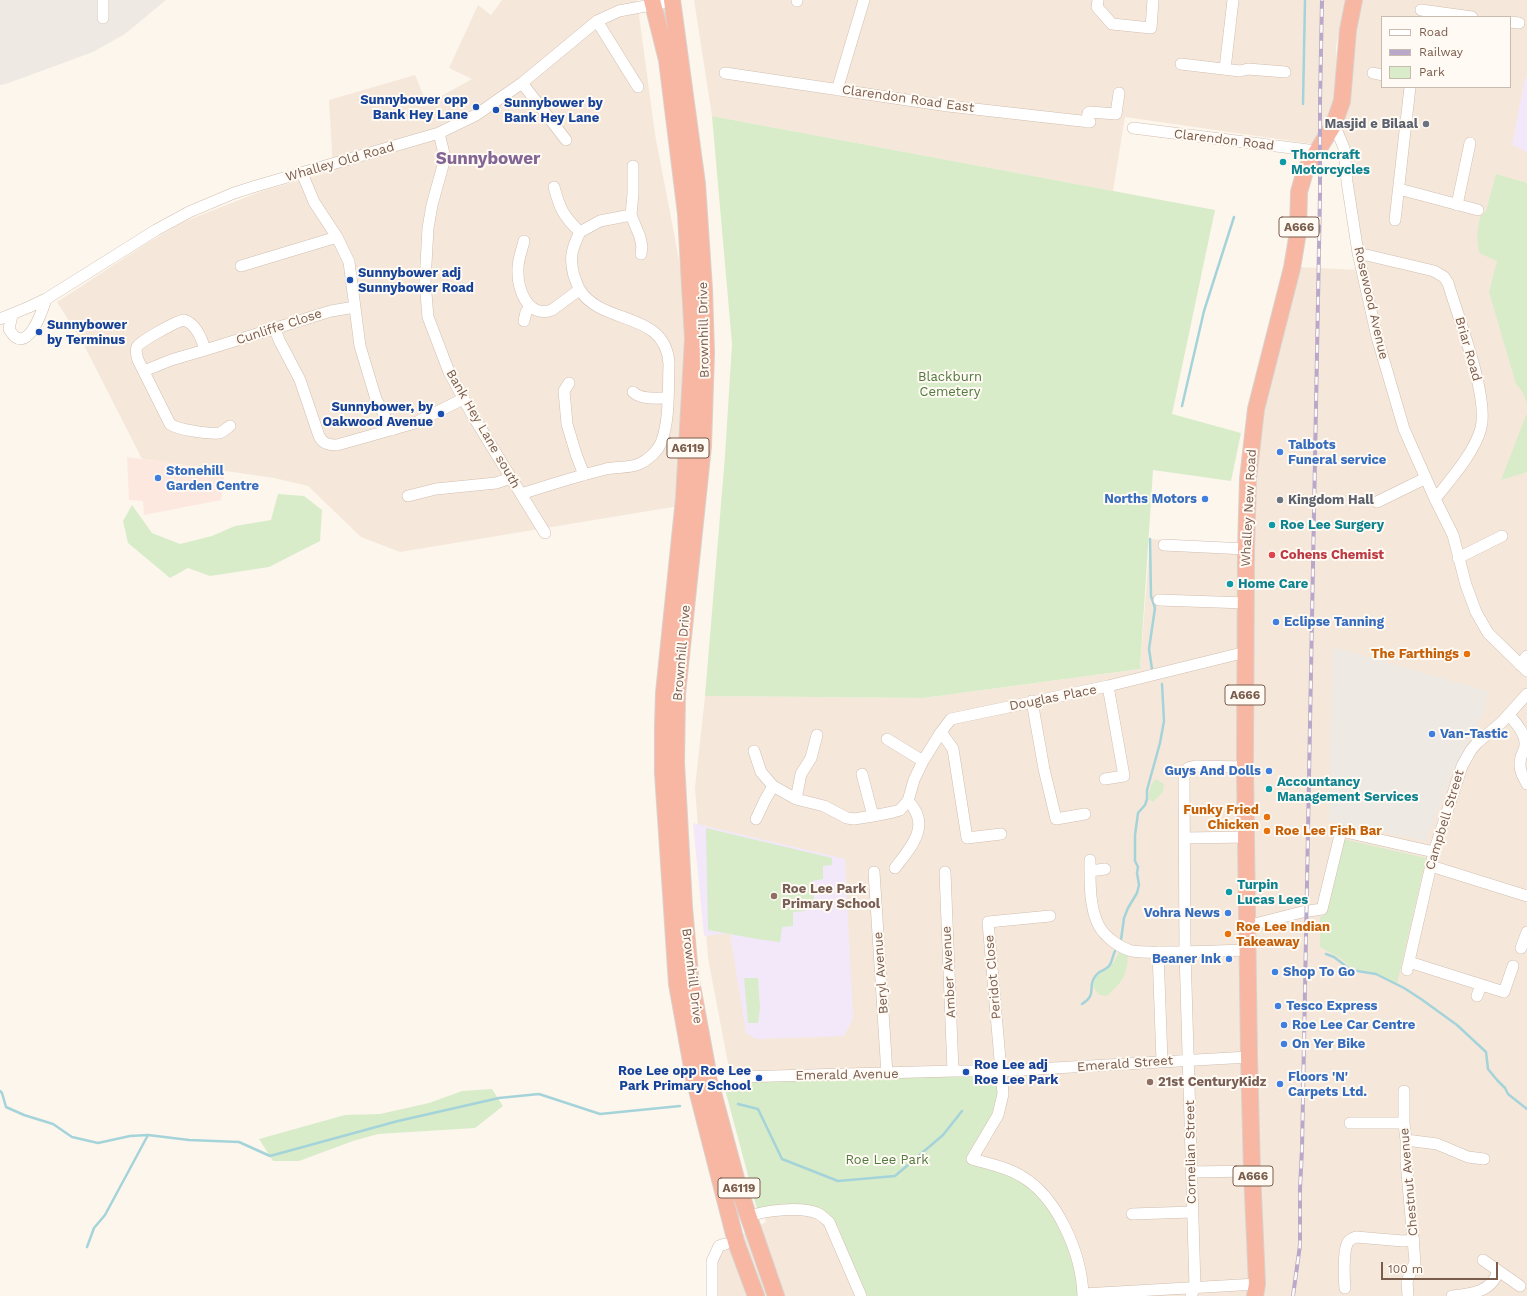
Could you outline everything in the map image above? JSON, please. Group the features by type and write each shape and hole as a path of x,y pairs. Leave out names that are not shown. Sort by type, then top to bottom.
{"highway":[{"name":"Whalley New Road","path":"1256,1290 1249,1056 1245,767 1246,549 1248,479 1256,409 1292,268 1298,232 1299,192 1305,171 1334,124 1342,102 1348,30 1354,0"},
{"name":"Brownhill Drive","path":"672,1 696,184 704,289 706,354 703,446 677,694 676,762 684,907 701,1078 776,1296"},
{"name":"Brownhill Drive","path":"652,3 667,60 685,206 693,339 684,498 664,692 663,726 663,773 677,984 701,1078 736,1242 756,1296"}],"street":[{"path":"103,0 104,18"},
{"path":"837,90 864,0"},
{"path":"1098,0 1097,7 1112,24 1151,28 1153,0"},
{"path":"1225,69 1233,0"},
{"name":"Whalley Old Road","path":"0,319 46,299 156,230 189,212 234,193 438,133 476,115 522,83 597,21 619,11 652,3 672,1"},
{"path":"1421,9 1466,16"},
{"path":"597,21 638,87"},
{"path":"1181,64 1240,71 1248,69 1286,72"},
{"name":"Clarendon Road East","path":"725,73 948,106 1089,122 1088,113 1090,112 1116,114 1119,93"},
{"path":"522,83 566,140"},
{"path":"1395,220 1410,88"},
{"name":"Rosewood Avenue","path":"1334,124 1344,148 1347,182 1358,252 1377,337 1404,429 1434,498 1453,535 1466,585 1476,612 1488,633 1525,664"},
{"name":"Clarendon Road","path":"1133,128 1316,151"},
{"name":"Bank Hey Lane south","path":"438,133 444,158 432,205 428,228 425,282 428,317 449,372 463,399 545,533"},
{"path":"1457,204 1470,143"},
{"path":"633,166 631,215 640,237 642,247 641,254"},
{"path":"302,173 314,202 337,237 349,262 360,346 376,399 392,430"},
{"path":"554,187 559,206 564,215 580,232"},
{"path":"1399,189 1478,210"},
{"path":"631,215 600,221 580,232 572,247 571,262 579,290 585,296 603,309 647,327 664,343 669,355 668,398 642,402 633,392"},
{"path":"241,266 337,237"},
{"path":"524,240 519,258 518,277 522,294 530,307 541,312 547,312 579,290"},
{"name":"Briar Road","path":"1358,252 1434,271 1444,276 1448,283 1477,377 1482,407 1481,428 1464,461 1434,498"},
{"path":"12,315 9,329 12,334 18,338 24,338 30,334 37,323 46,299"},
{"name":"Cunliffe Close","path":"144,371 171,360 331,311 355,307"},
{"path":"524,321 526,312 530,307"},
{"path":"204,350 202,339 191,324 184,320 176,322 137,347 136,355 167,419 173,426 205,432 220,433 230,426"},
{"path":"275,329 279,340 300,380 309,403 317,432 321,440 327,444 337,445 415,423 463,399"},
{"path":"569,383 564,391 567,424 584,475"},
{"name":"Bank Hey Lane south","path":"521,494 584,475 614,467 638,464 647,460 660,444 666,427 668,398"},
{"path":"408,496 436,489 496,483 511,478"},
{"path":"1376,502 1426,478"},
{"path":"1458,558 1502,536"},
{"path":"1164,545 1246,549"},
{"path":"1159,600 1246,603"},
{"name":"Douglas Place","path":"908,801 914,780 923,761 951,719 1108,686 1246,652"},
{"path":"1105,779 1124,776 1108,686"},
{"name":"Campbell Street","path":"1481,985 1408,966 1434,852 1465,760 1470,750 1509,715 1527,694"},
{"path":"1032,701 1044,769 1056,819 1085,814"},
{"path":"1509,715 1518,726 1523,737 1525,745 1520,768 1522,776 1527,784"},
{"path":"941,732 953,749 967,838 1002,834"},
{"path":"796,799 801,774 811,758 817,735"},
{"path":"887,739 923,761"},
{"path":"754,751 761,772 773,786 796,799 824,806 847,818 854,819 893,812 900,810 908,801 916,810 919,825 916,838 895,868"},
{"name":"Cornelian Street","path":"1193,1291 1189,1060 1185,952 1184,776 1188,768 1196,766 1245,767"},
{"path":"862,774 873,816"},
{"path":"756,819 773,786"},
{"path":"1247,926 1302,912 1322,909 1341,831 1434,852"},
{"path":"1185,838 1246,837"},
{"path":"1105,869 1090,865 1093,906 1098,925 1118,945 1132,951 1158,952 1248,950"},
{"path":"1431,866 1527,896"},
{"name":"Beryl Avenue","path":"874,872 887,1074"},
{"name":"Amber Avenue","path":"945,872 954,1071"},
{"name":"Peridot Close","path":"1001,1071 988,922 1050,916"},
{"path":"1521,948 1527,932"},
{"path":"1158,952 1162,1061"},
{"path":"1477,996 1481,985 1504,992 1513,966"},
{"name":"Emerald Street","path":"1001,1071 1249,1056"},
{"path":"1001,1071 1003,1094 998,1115 972,1159 1007,1169 1021,1176 1035,1185 1047,1198 1058,1212 1079,1262 1083,1295 1256,1290"},
{"name":"Emerald Avenue","path":"701,1078 1001,1071"},
{"name":"Chestnut Avenue","path":"1404,1091 1403,1107 1406,1161 1415,1262 1408,1280 1408,1296"},
{"path":"1350,1123 1404,1123"},
{"path":"1406,1140 1437,1144 1468,1157 1484,1159"},
{"path":"1191,1172 1252,1171"},
{"path":"748,1217 757,1213 789,1210 808,1211 820,1214 829,1222 861,1296"},
{"path":"1132,1214 1192,1212"},
{"path":"1345,1288 1344,1266 1347,1244 1351,1239 1361,1237 1403,1241 1414,1240"},
{"path":"712,1296 712,1261 719,1246 725,1244"},
{"path":"1483,1260 1520,1286"},
{"path":"1452,1296 1473,1295 1483,1291 1497,1277 1498,1271"}],"shaded area":[{"path":"0,0 166,0 125,34 93,52 0,85"},
{"path":"502,0 637,0 655,134 685,291 685,386 679,506 400,552 361,537 308,486 274,478 142,459 84,345 57,302 146,244 183,222 262,191 333,171 329,100 415,75 427,104 472,79 449,68 478,5 491,15"},
{"path":"694,0 1347,0 1336,46 1338,90 1333,109 1312,144 1125,117 1113,191 712,116"},
{"path":"1360,0 1527,0 1527,1296 712,1296 719,1246 766,1222 745,1153 708,958 695,788 705,696 923,698 1140,669 1150,539 1253,544 1261,414 1299,267 1358,270 1341,182 1340,128 1351,41"},
{"path":"1525,78 1527,78 1527,152 1512,145"},
{"path":"127,457 225,471 221,500 144,515 143,501 129,500"},
{"path":"1332,647 1487,691 1484,713 1453,771 1426,841 1329,821"},
{"name":"Roe Lee Park Primary School","path":"693,823 845,859 853,1018 844,1036 756,1039 746,1033 730,933 704,936"}],"green space":[{"name":"Blackburn Cemetery","path":"712,116 1215,210 1172,414 1241,433 1231,481 1153,470 1140,669 923,698 705,696 725,456 732,344"},
{"path":"1496,174 1527,183 1527,411 1524,396 1516,384 1489,292 1497,261 1479,253 1477,236 1480,217 1486,211"},
{"path":"1527,413 1527,472 1501,480"},
{"path":"278,494 304,496 322,510 320,541 269,567 210,576 188,568 170,578 128,543 123,521 132,505 152,533 180,544 212,536 235,526 271,520"},
{"path":"1156,779 1164,784 1163,792 1153,802 1149,799 1149,793 1151,786"},
{"path":"706,828 832,858 832,865 823,866 823,879 812,881 815,907 806,908 806,911 793,912 793,926 782,927 780,942 708,930"},
{"path":"1343,839 1426,858 1397,984 1377,973 1353,969 1340,958 1320,947 1320,917 1326,914"},
{"path":"1119,952 1128,955 1125,974 1116,987 1107,996 1099,995 1093,986 1095,978 1114,962"},
{"path":"744,978 758,978 760,1008 758,1023 748,1023"},
{"name":"Roe Lee Park","path":"998,1075 998,1092 990,1119 970,1150 973,1165 979,1163 1012,1173 1042,1198 1060,1226 1073,1261 1081,1296 863,1296 842,1242 839,1227 827,1216 757,1209 726,1093 728,1084 734,1082"},
{"path":"492,1089 503,1106 475,1128 378,1134 353,1141 299,1161 273,1161 259,1139 345,1115 380,1114 429,1103 462,1091"}],"waterway":[{"path":"1303,104 1305,0"},
{"path":"1182,406 1204,311 1234,217"},
{"path":"1150,539 1151,596 1155,608 1149,649 1152,669"},
{"path":"1121,940 1124,918 1137,893 1139,885 1137,873 1138,867 1135,861 1135,835 1138,813 1145,805 1147,799 1147,790 1160,743 1164,721 1162,684"},
{"path":"1082,1004 1091,995 1092,984 1095,976 1109,966 1115,951"},
{"path":"1326,954 1334,957 1351,970 1376,974 1404,988 1457,1025 1486,1052 1488,1069 1505,1088 1508,1094 1527,1109"},
{"path":"0,1091 6,1107 24,1115 53,1124 72,1137 98,1143 130,1136 148,1135 189,1140 239,1142 270,1156 398,1121 499,1098 539,1094 600,1114 680,1106"},
{"path":"738,1104 758,1109 782,1159 838,1181 895,1176 943,1135 962,1111"},
{"path":"87,1247 94,1228 105,1215 148,1135"}],"railway":[{"path":"1293,1296 1300,1245 1320,194 1322,0"}],"place":[{"name":"Sunnybower opp Bank Hey Lane","path":"476,107"},
{"name":"Sunnybower by Bank Hey Lane","path":"496,110"},
{"name":"Masjid e Bilaal","path":"1426,124"},
{"name":"Thorncraft Motorcycles","path":"1283,162"},
{"name":"Sunnybower adj Sunnybower Road","path":"350,280"},
{"name":"Sunnybower by Terminus","path":"39,332"},
{"name":"Sunnybower, by Oakwood Avenue","path":"441,414"},
{"name":"Talbots Funeral service","path":"1280,452"},
{"name":"Stonehill Garden Centre","path":"158,478"},
{"name":"Norths Motors","path":"1205,499"},
{"name":"Kingdom Hall","path":"1280,500"},
{"name":"Roe Lee Surgery","path":"1272,525"},
{"name":"Cohens Chemist","path":"1272,555"},
{"name":"Home Care","path":"1230,584"},
{"name":"Eclipse Tanning","path":"1276,622"},
{"name":"The Farthings","path":"1467,654"},
{"name":"Van-Tastic","path":"1432,734"},
{"name":"Guys And Dolls","path":"1269,771"},
{"name":"Accountancy Management Services","path":"1269,789"},
{"name":"Funky Fried Chicken","path":"1267,817"},
{"name":"Roe Lee Fish Bar","path":"1267,831"},
{"name":"Turpin Lucas Lees","path":"1229,892"},
{"name":"Roe Lee Park Primary School","path":"774,896"},
{"name":"Vohra News","path":"1228,913"},
{"name":"Roe Lee Indian Takeaway","path":"1228,934"},
{"name":"Beaner Ink","path":"1229,959"},
{"name":"Shop To Go","path":"1275,972"},
{"name":"Tesco Express","path":"1278,1006"},
{"name":"Roe Lee Car Centre","path":"1284,1025"},
{"name":"On Yer Bike","path":"1284,1044"},
{"name":"Roe Lee adj Roe Lee Park","path":"966,1072"},
{"name":"Roe Lee opp Roe Lee Park Primary School","path":"759,1078"},
{"name":"21st CenturyKidz","path":"1150,1082"},
{"name":"Floors 'N' Carpets Ltd.","path":"1280,1084"}],"district":[{"name":"Sunnybower","path":"488,159"}]}
